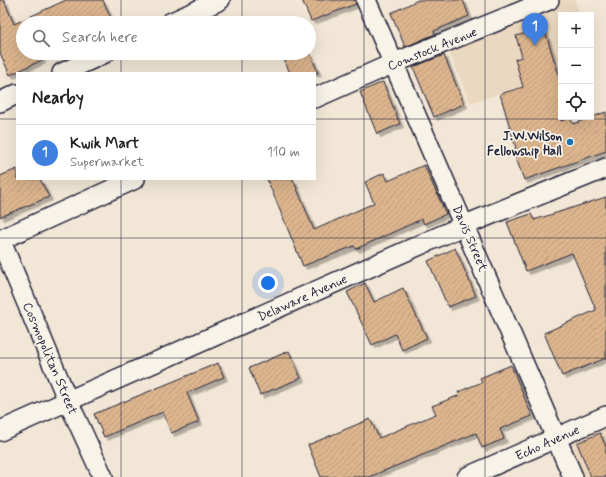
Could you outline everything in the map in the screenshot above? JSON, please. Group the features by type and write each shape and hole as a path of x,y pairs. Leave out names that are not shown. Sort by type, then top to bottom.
{"street":[{"path":"185,16 220,0"},
{"name":"Davis Street","path":"366,0 465,225 573,477"},
{"name":"Comstock Avenue","path":"316,98 394,63 549,0"},
{"path":"64,72 90,60"},
{"path":"0,102 16,94"},
{"name":"Delaware Avenue","path":"0,431 465,225 606,168"},
{"path":"0,239 133,180"},
{"name":"Cosmopolitan Street","path":"0,239 68,401 103,477"},
{"name":"Echo Avenue","path":"467,477 606,416"}],"shaded area":[{"path":"549,0 575,0 579,12 558,12 558,74 470,103 445,42"},
{"path":"606,416 606,477 573,477 556,439"}],"building":[{"path":"0,0 4,0 14,24 16,23 16,60 42,60 10,75 0,53"},
{"path":"66,0 103,0 110,16 31,16"},
{"path":"302,0 355,0 356,4 316,19 316,16 309,16"},
{"path":"418,0 463,0 469,16 434,31 435,34 405,47 391,13"},
{"path":"544,28 558,72 558,120 571,120 573,124 584,120 594,120 594,116 606,112 606,151 524,180 513,150 516,148 500,94 523,87 515,59 522,57 516,36"},
{"path":"444,55 464,104 434,117 413,67"},
{"path":"284,60 313,60 318,73 316,72 290,72"},
{"path":"383,82 400,124 377,134 360,92"},
{"path":"424,165 446,214 424,224 422,219 356,249 354,246 303,266 267,180 293,180 314,230 374,203 365,182 384,173 388,181"},
{"path":"16,169 16,180 40,180 49,197 0,217 0,176"},
{"path":"606,197 606,358 562,376 544,333 596,310 572,253 526,271 507,222 531,214 534,220"},
{"path":"455,248 476,296 448,307 428,261"},
{"path":"365,283 374,302 403,288 427,338 402,350 395,334 372,345 347,292"},
{"path":"289,351 301,378 260,395 249,368"},
{"path":"218,363 224,377 187,393 199,422 171,433 163,412 104,437 94,414"},
{"path":"511,365 532,416 500,429 504,439 482,448 476,433 369,477 321,477 308,445 370,419 379,438 436,414 432,406 460,395 458,392 482,382 480,378"},
{"path":"600,433 606,447 606,477 591,477 577,443"}],"place":[{"name":"Kwik Mart","path":"535,46"},
{"name":"J.W.Wilson Fellowship Hall","path":"570,142"}]}
